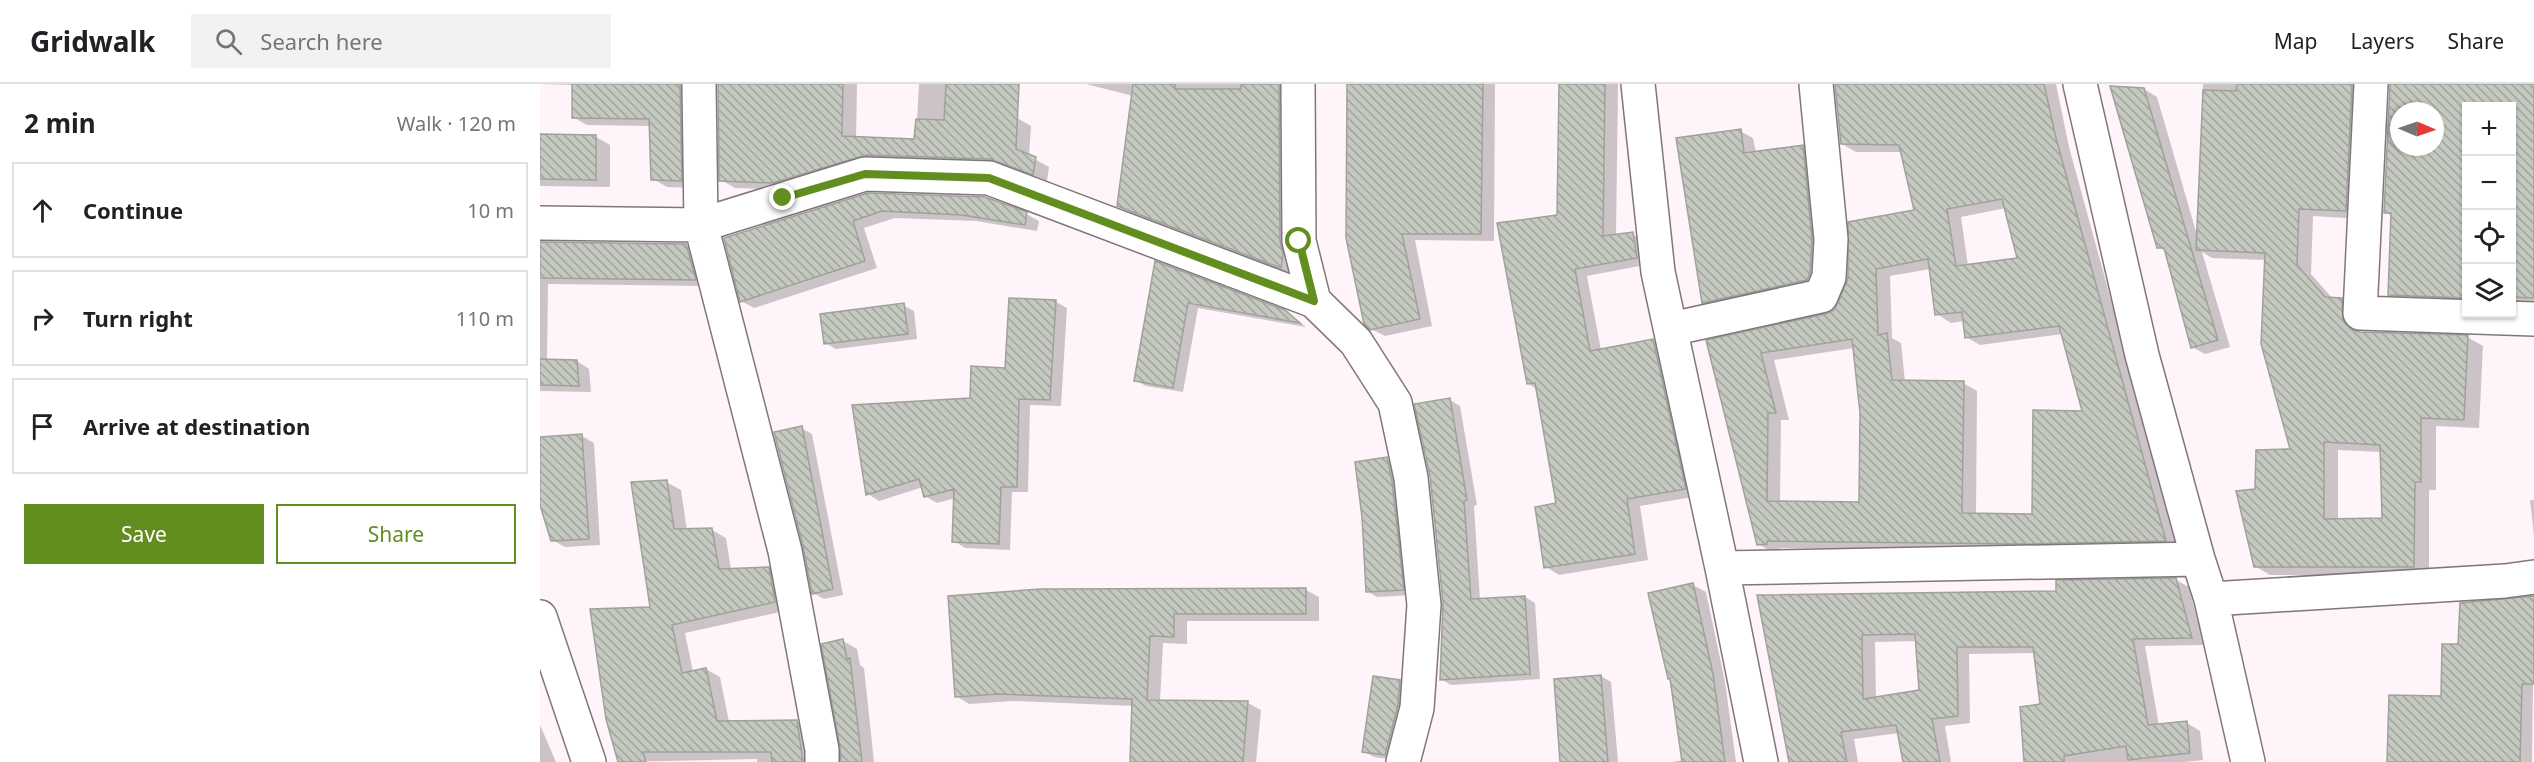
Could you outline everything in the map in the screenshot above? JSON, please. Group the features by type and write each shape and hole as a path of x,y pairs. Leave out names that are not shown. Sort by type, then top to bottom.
{"street":[{"path":"699,84 701,225 785,551 822,750 822,762"},
{"path":"1298,84 1299,241 1314,301"},
{"path":"1638,84 1658,272 1761,762"},
{"path":"1671,330 1821,296 1829,277 1831,239 1816,84"},
{"path":"2080,84 2142,355 2198,560 2211,599 2248,762"},
{"path":"2370,84 2360,313 2534,319"},
{"path":"540,223 701,225 865,174 989,178 1314,301 1356,342 1395,403 1411,478 1424,604 1417,708 1403,762"},
{"path":"1722,568 2198,560"},
{"path":"2211,599 2505,581 2534,577"},
{"path":"540,617 589,762"}],"building":[{"path":"572,84 680,84 682,181 651,180 649,119 572,118"},
{"path":"718,84 843,84 842,136 914,139 916,119 944,120 946,84 1019,84 1016,149 1036,157 1033,175 990,159 866,155 773,183 719,181"},
{"path":"1133,84 1175,84 1175,89 1241,89 1241,84 1279,84 1280,241 1283,254 1281,268 1117,206"},
{"path":"1347,84 1483,84 1481,234 1402,234 1420,319 1370,330 1364,324 1346,238"},
{"path":"1559,84 1605,84 1603,236 1633,232 1637,258 1575,269 1590,351 1653,339 1686,489 1627,499 1635,554 1544,568 1535,507 1556,503 1535,383 1527,384 1497,223 1557,215"},
{"path":"1835,84 2044,84 2056,138 2166,541 2020,544 1767,541 1767,544 1757,545 1706,340 1833,311 1848,278 1848,222 1914,210 1899,145 1841,144","holes":["2002,199 2017,258 1956,266 1947,209","1928,259 1935,315 1962,312 1965,338 2059,326 2082,411 2033,410 2032,514 1962,513 1964,381 1892,380 1887,333 1878,335 1876,269","1852,339 1860,413 1859,502 1767,501 1768,413 1776,413 1761,353"]},
{"path":"2237,84 2352,84 2346,211 2299,209 2297,265 2325,297 2342,298 2343,321 2351,329 2359,332 2468,335 2464,420 2421,418 2421,482 2415,482 2414,567 2254,567 2236,491 2255,489 2256,450 2290,449 2261,344 2265,253 2196,250 2203,90 2236,91","holes":["2324,442 2380,445 2382,518 2324,519"]},
{"path":"2390,84 2534,84 2534,298 2516,297 2516,102 2462,102 2462,298 2388,295 2391,213 2384,213"},
{"path":"2110,86 2144,88 2218,340 2191,348 2164,248 2157,248"},
{"path":"1741,129 1744,153 1803,145 1812,239 1810,273 1807,280 1702,303 1676,138"},
{"path":"540,134 596,135 596,180 540,179"},
{"path":"868,193 985,197 1027,212 1025,225 962,215 882,211 853,221 865,261 740,302 724,238"},
{"path":"540,242 686,244 696,280 540,278"},
{"path":"1155,261 1285,310 1300,323 1188,303 1173,388 1134,381"},
{"path":"1009,298 1056,300 1050,400 1019,399 1017,487 1001,487 999,544 952,542 954,489 924,497 919,479 866,495 852,405 970,398 971,366 1005,368"},
{"path":"904,303 908,334 824,344 820,314"},
{"path":"540,359 577,360 579,386 540,385"},
{"path":"1450,398 1467,500 1464,501 1471,599 1525,596 1530,674 1440,680 1443,603 1430,476 1414,404"},
{"path":"802,426 833,589 812,594 803,546 774,432"},
{"path":"582,434 589,539 551,541 540,505 540,437"},
{"path":"1387,457 1392,481 1404,590 1366,592 1362,517 1355,462"},
{"path":"667,480 674,529 712,528 719,569 769,567 775,602 672,625 682,673 706,668 717,721 797,720 803,762 772,762 771,752 643,752 646,762 618,762 606,719 590,609 650,607 631,482"},
{"path":"2176,578 2192,638 2133,639 2148,725 2187,721 2190,753 2128,760 2126,746 2064,756 2064,762 2024,762 2020,707 2040,704 2033,647 1957,647 1958,716 1932,719 1940,762 1903,762 1896,725 1841,732 1847,762 1789,762 1757,595 2056,591 2056,580","holes":["1915,634 1919,690 1863,699 1862,635"]},
{"path":"1693,583 1713,674 1725,762 1682,762 1670,678 1668,679 1648,593"},
{"path":"1306,588 1306,614 1174,614 1174,637 1150,636 1147,700 1248,701 1243,762 1130,762 1132,699 998,694 955,697 948,596 1040,589"},
{"path":"2534,596 2534,684 2522,684 2520,762 2387,762 2389,695 2441,696 2442,644 2458,644 2460,603"},
{"path":"843,639 847,659 850,658 862,762 841,762 821,644"},
{"path":"1601,675 1608,762 1560,762 1554,679"},
{"path":"1373,676 1400,680 1398,705 1385,755 1362,752"}],"route":[{"path":"783,198 865,174 989,178 1034,193 1122,230 1314,301 1299,241"}]}
